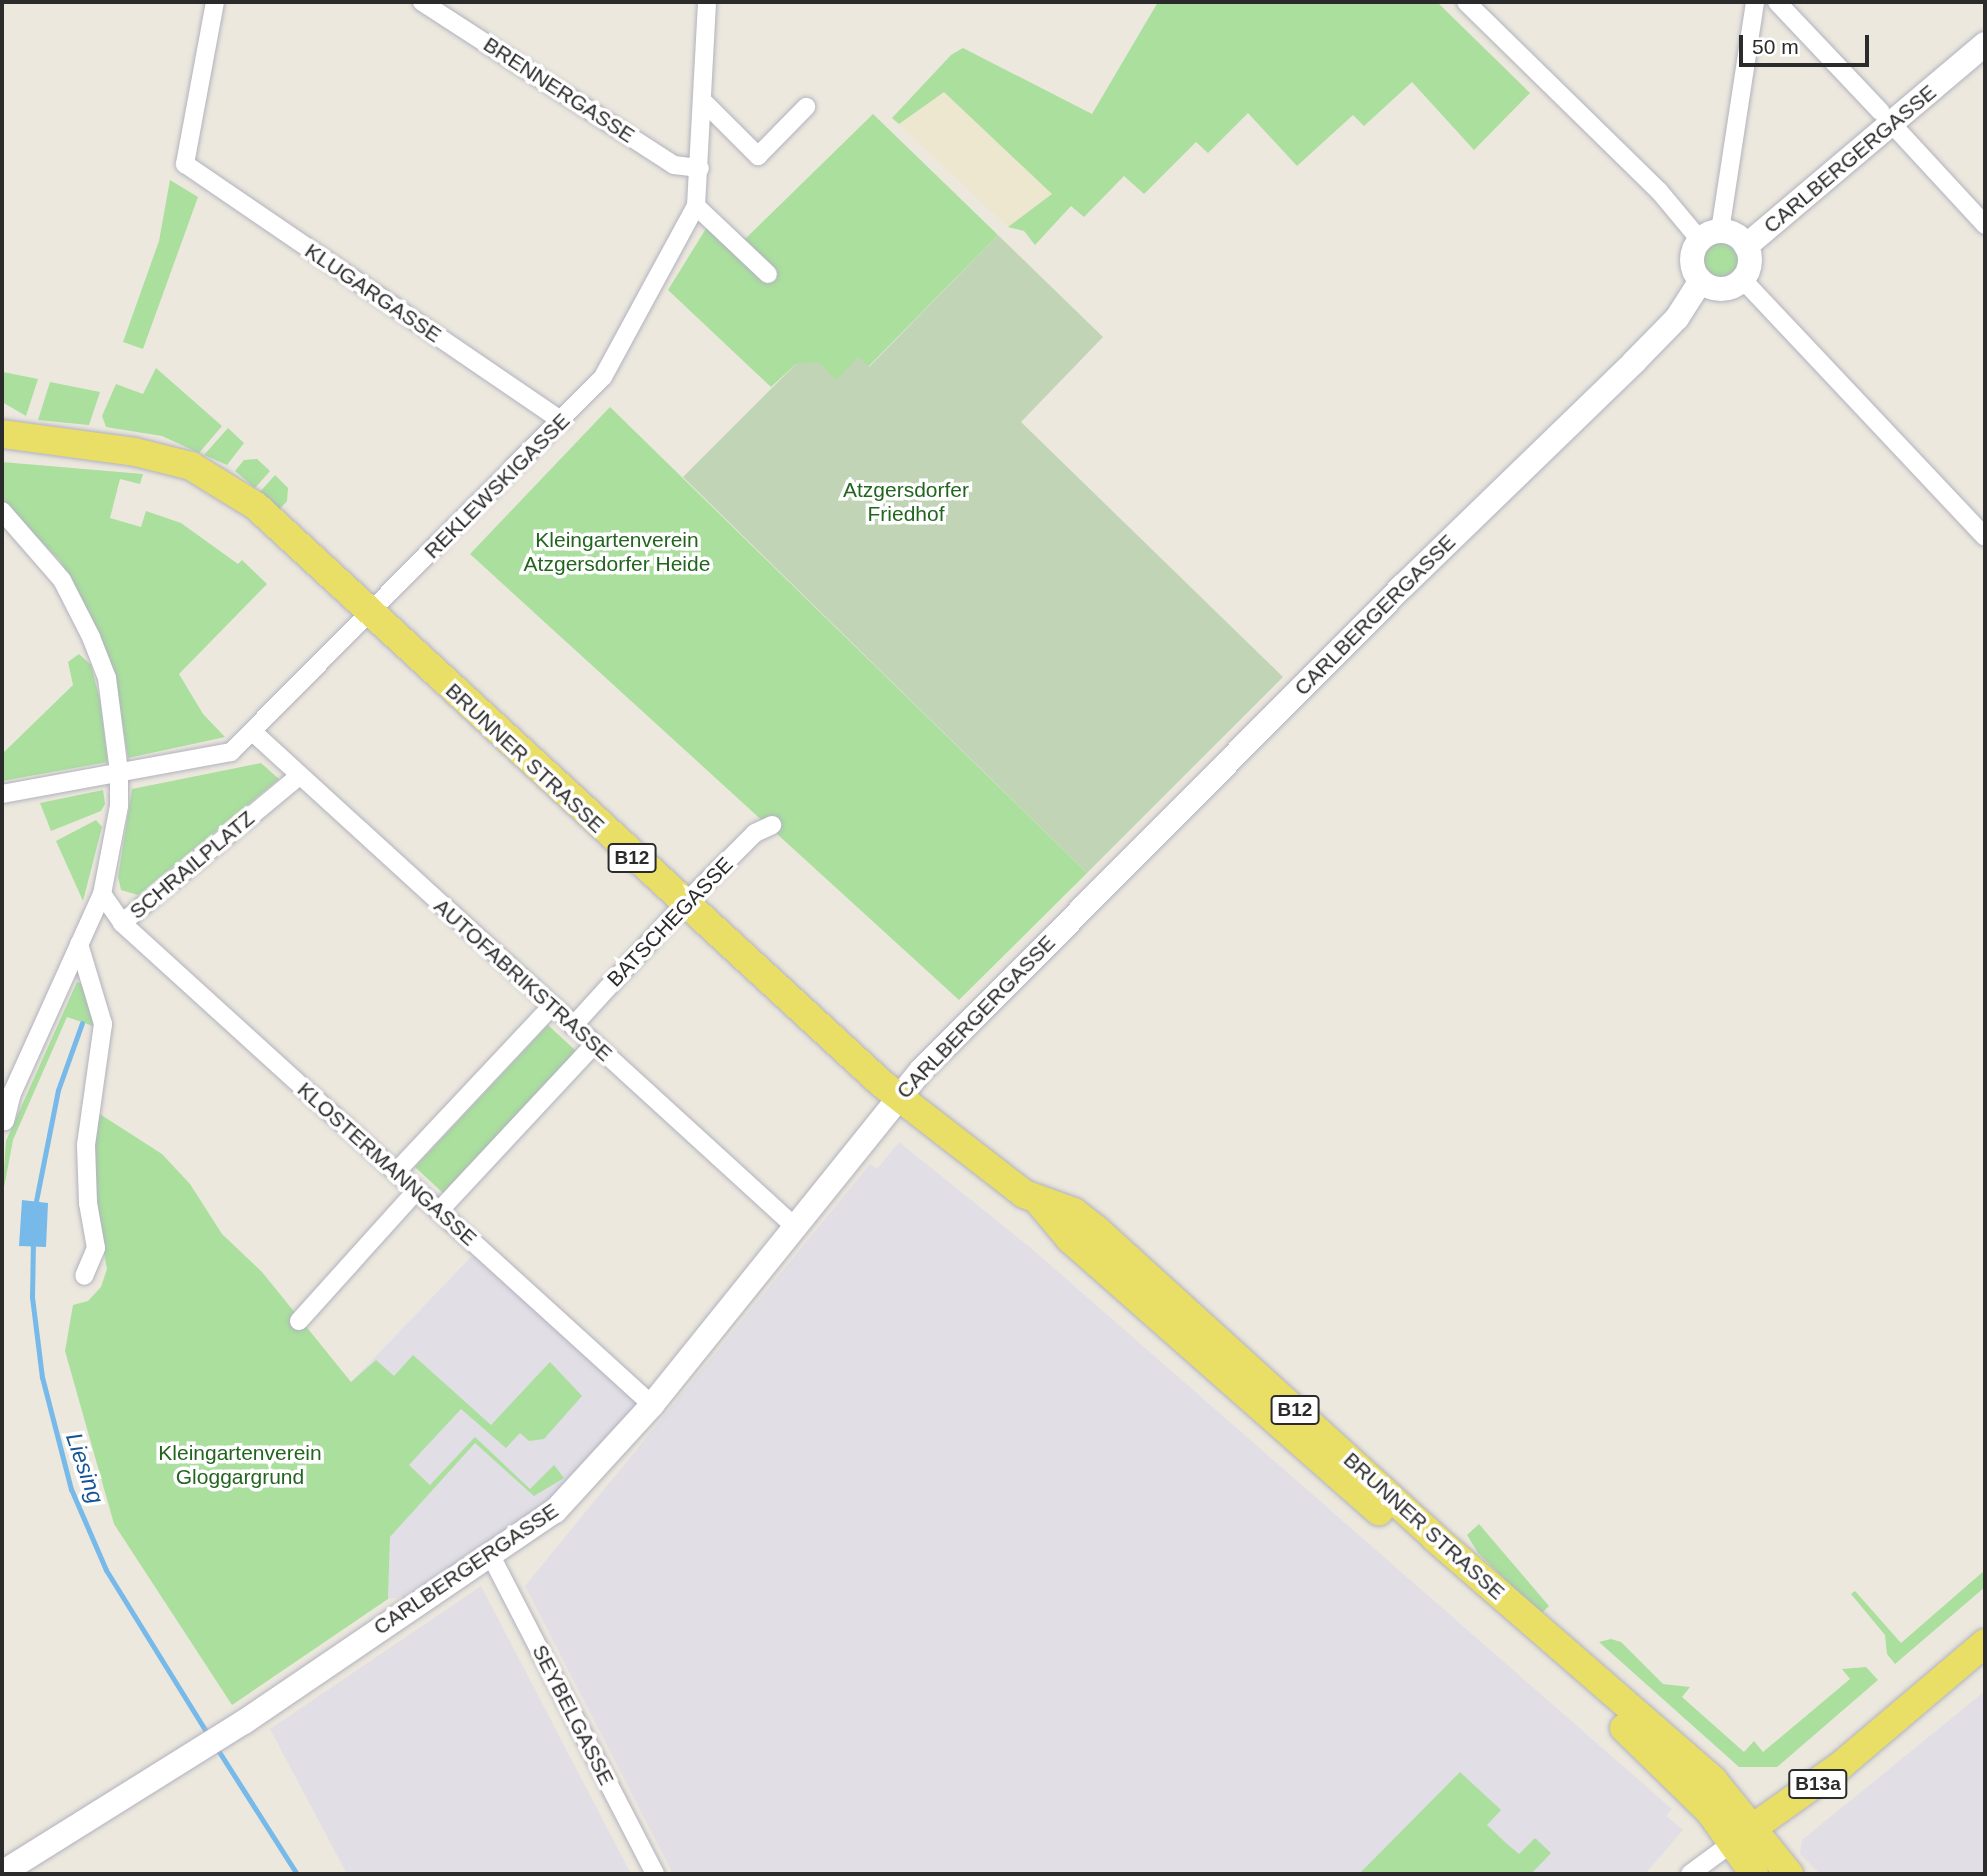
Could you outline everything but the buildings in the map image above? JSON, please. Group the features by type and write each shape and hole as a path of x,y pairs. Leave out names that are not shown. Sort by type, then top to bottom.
{"main road":[{"name":"BRUNNER STRASSE","path":"2,434 135,452 206,472 256,506 683,905 898,1096 1039,1202 1070,1238 1648,1749 1710,1812 1789,1874"},
{"name":"B13a","path":"1743,1836 1840,1766 1985,1643"},
{"name":"BRUNNER STRASSE","path":"1743,1836 1754,1874"}],"street":[{"name":"KLUGARGASSE","path":"215,2 184,164 562,421"},
{"name":"BRENNERGASSE","path":"422,2 674,165 700,168"},
{"name":"REKLEWSKIGASSE","path":"254,733 603,377 696,206 707,2"},
{"path":"1466,2 1659,191 1710,235 1739,238 1746,246 1750,263 1743,280 1727,289 1700,282 1692,261 1710,235 1755,2"},
{"path":"1777,2 1985,225"},
{"name":"CARLBERGERGASSE","path":"1746,246 1886,118 1985,44"},
{"path":"702,102 758,156 806,107"},
{"path":"696,206 768,274"},
{"path":"1743,280 1985,537"},
{"name":"CARLBERGERGASSE","path":"2,1873 237,1727 555,1511 652,1405 898,1096 1403,586 1634,362 1677,318 1700,282"},
{"name":"SCHRAILPLATZ","path":"2,511 62,580 91,637 107,678 120,772 119,806 102,894 122,923 299,776"},
{"path":"2,794 231,752 254,733"},
{"name":"AUTOFABRIKSTRASSE","path":"254,733 551,1007 794,1226"},
{"name":"BATSCHEGASSE","path":"573,1026 683,905 755,833 772,825"},
{"path":"5,1121 12,1094 102,894"},
{"name":"KLOSTERMANNGASSE","path":"122,923 652,1405"},
{"path":"79,944 103,1024 86,1144 88,1203 96,1248 84,1276"},
{"path":"396,1172 551,1007"},
{"path":"439,1211 594,1045"},
{"path":"299,1321 418,1190"},
{"name":"SEYBELGASSE","path":"491,1556 655,1874"},
{"path":"1690,1874 1743,1836"}],"shaded area":[{"path":"963,48 1052,195 1008,227 892,118 951,55"},
{"path":"899,1142 1032,1249 1672,1809 1666,1816 1683,1830 1645,1874 673,1874 525,1586 870,1164 877,1169"},
{"path":"488,1256 652,1405 588,1478 433,1593 388,1599 390,1537 351,1382 471,1257"},
{"path":"481,1586 631,1874 347,1874 270,1729"},
{"path":"1985,1691 1985,1874 1820,1874 1800,1854 1802,1840"}],"green space":[{"path":"1158,2 1437,2 1530,93 1474,150 1412,82 1364,126 1353,115 1297,166 1248,113 1208,153 1196,142 1144,194 1124,176 1084,217 1071,206 1035,245 1024,231 1008,227 1052,194 944,92 899,124 892,118 951,55 963,48 1092,114"},
{"path":"873,114 998,235 868,367 836,380 796,364 771,387 668,290 715,214 745,239"},
{"path":"170,180 198,197 143,349 123,342 159,241"},
{"name":"Atzgersdorfer Friedhof","path":"998,235 1103,337 1021,422 1283,677 1087,873 683,477 796,364 819,362 836,380 858,357 869,367"},
{"path":"1720,242 1733,247 1738,260 1733,273 1720,278 1707,273 1702,260 1707,247"},
{"path":"156,368 222,426 199,453 162,436 106,427 102,416 116,384 143,394"},
{"path":"3,372 38,379 26,416 2,402"},
{"path":"50,382 100,392 89,425 38,420"},
{"name":"Kleingartenverein Atzgersdorfer Heide","path":"610,407 1087,873 959,1000 470,554"},
{"path":"228,428 244,443 227,465 204,455"},
{"path":"257,459 270,471 255,488 235,471 244,460"},
{"path":"2,462 143,474 140,484 120,479 110,518 141,527 146,511 181,523 238,564 242,560 267,584 179,674 203,714 225,737 128,758 114,671 89,612 60,561 2,501"},
{"path":"275,475 288,488 287,501 278,511 259,493"},
{"path":"79,654 91,665 100,700 108,762 2,781 2,754 73,685 68,662"},
{"path":"261,763 279,779 138,895 121,890 118,877 132,789"},
{"path":"103,790 105,804 101,811 51,831 40,803"},
{"path":"96,820 102,827 83,901 56,841"},
{"path":"77,982 85,985 96,1027 67,1017 13,1140 2,1198 6,1141"},
{"path":"548,1025 576,1051 443,1193 415,1167"},
{"name":"Kleingartenverein Gloggargrund","path":"95,1111 162,1154 190,1184 222,1234 262,1272 351,1382 376,1360 394,1376 413,1355 491,1425 550,1362 582,1396 544,1439 529,1441 520,1433 506,1448 461,1409 409,1465 430,1485 475,1437 530,1489 554,1465 564,1478 534,1496 475,1443 390,1537 388,1599 232,1705 114,1524 65,1351 73,1305 88,1301 101,1287 107,1269 95,1205 91,1153"},
{"path":"1479,1524 1549,1606 1541,1614 1478,1553 1467,1535"},
{"path":"1985,1570 1985,1587 1895,1664 1887,1654 1885,1635 1851,1594 1855,1591 1901,1643"},
{"path":"1611,1639 1621,1642 1663,1684 1690,1687 1682,1697 1744,1752 1754,1741 1763,1752 1850,1679 1842,1669 1866,1667 1878,1680 1777,1767 1739,1767 1599,1642"},
{"path":"1460,1772 1501,1810 1487,1825 1506,1843 1519,1854 1535,1838 1551,1853 1531,1874 1359,1874"}],"water":[{"path":"22,1200 48,1203 46,1247 19,1246"}],"waterway":[{"name":"Liesing","path":"35,1206 58,1090 82,1023"},
{"name":"Liesing","path":"33,1240 32,1297 42,1377 71,1489 106,1570 209,1736"},
{"name":"Liesing","path":"216,1747 297,1874"}]}
